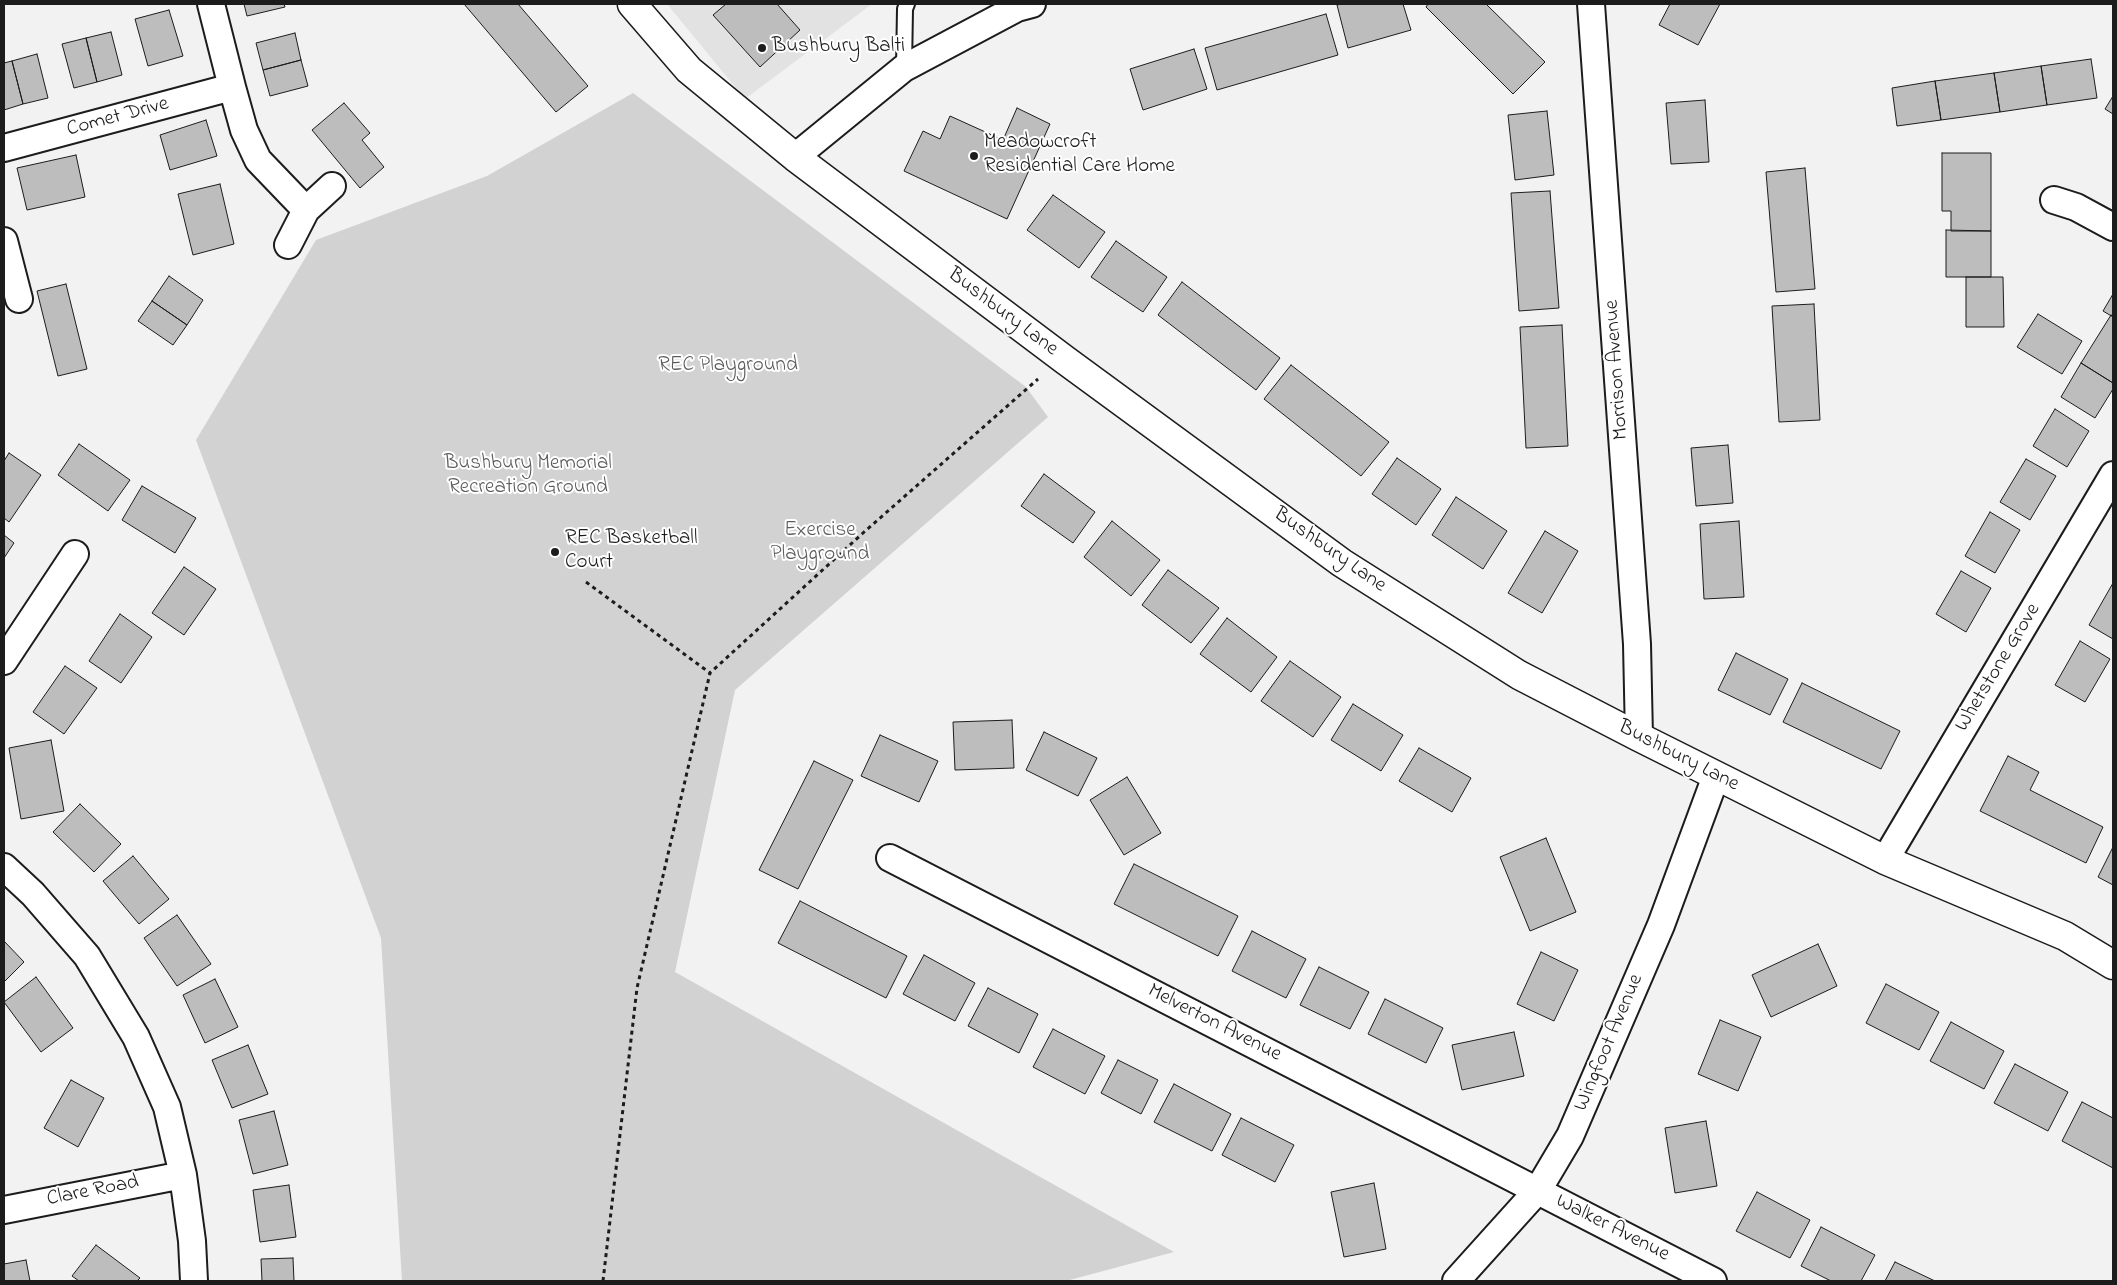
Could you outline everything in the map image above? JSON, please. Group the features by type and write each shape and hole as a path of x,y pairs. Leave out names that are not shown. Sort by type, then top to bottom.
{"street":[{"path":"211,4 244,130 258,160 306,210"},
{"name":"Bushbury Lane","path":"632,4 689,70 795,157 1065,360 1342,563 1520,675 1639,738 1885,860 2064,936 2113,965"},
{"path":"795,157 904,68 1017,8 1032,4"},
{"name":"Morrison Avenue","path":"1591,4 1636,634 1639,738"},
{"name":"Comet Drive","path":"4,148 232,87"},
{"path":"288,245 306,210 332,186"},
{"path":"2054,200 2076,207 2113,227"},
{"path":"4,241 19,299"},
{"name":"Whetstone Grove","path":"1885,860 2113,475"},
{"path":"4,661 76,554"},
{"name":"Wingfoot Avenue","path":"1456,1281 1538,1190 1570,1136 1661,925 1716,776"},
{"name":"Melverton Avenue","path":"890,858 1538,1190"},
{"path":"4,867 34,894 87,956 136,1037 167,1108 183,1175 192,1241 194,1281"},
{"name":"Clare Road","path":"4,1210 183,1175"},
{"name":"Walker Avenue","path":"1538,1190 1714,1281"}],"lane":[{"path":"904,68 905,10 907,4"}],"path":[{"path":"603,1281 637,988 710,673 1026,388 1065,360"},
{"path":"586,582 710,673"}],"shaded area":[{"path":"667,4 872,4 745,99"}],"green space":[{"name":"Bushbury Memorial Recreation Ground","path":"633,93 1026,387 1048,417 735,690 675,972 1174,1252 1066,1281 402,1281 381,938 196,440 316,240 487,176"}],"building":[{"path":"244,4 284,4 285,7 247,16"},
{"path":"464,4 518,4 588,86 556,112"},
{"name":"Bushbury Balti","path":"726,4 777,4 800,30 760,67 713,15"},
{"path":"1403,4 1411,30 1348,48 1337,5"},
{"path":"1428,4 1486,4 1545,62 1513,94 1426,7"},
{"path":"1670,4 1720,4 1698,45 1659,25"},
{"path":"169,10 183,56 148,66 135,19"},
{"path":"1326,14 1338,55 1217,90 1205,48"},
{"path":"111,32 122,75 97,82 86,38"},
{"path":"295,33 301,60 263,70 256,43"},
{"path":"86,38 97,82 74,88 62,44"},
{"path":"1194,49 1207,89 1143,110 1130,69"},
{"path":"37,54 48,98 23,104 12,61"},
{"path":"2091,59 2097,98 2047,105 2041,66"},
{"path":"301,60 308,86 270,96 263,70"},
{"path":"12,61 23,104 4,110 4,63"},
{"path":"2041,66 2047,105 2000,112 1994,73"},
{"path":"1994,73 2000,112 1941,120 1935,81"},
{"path":"1935,81 1941,120 1897,126 1892,88"},
{"path":"2113,96 2113,114 2105,109"},
{"path":"1705,100 1709,162 1671,164 1666,103"},
{"path":"344,103 370,133 362,140 384,167 360,188 312,130"},
{"name":"Meadowcroft Residential Care Home","path":"1017,108 1050,124 1007,219 904,171 923,131 940,139 950,116 1003,140"},
{"path":"1547,111 1554,175 1515,180 1508,115"},
{"path":"206,120 217,156 170,170 160,135"},
{"path":"1942,153 1991,153 1991,231 1951,231 1951,211 1942,211"},
{"path":"76,155 85,197 27,210 17,168"},
{"path":"1805,168 1815,289 1776,292 1766,172"},
{"path":"220,184 234,244 193,255 178,194"},
{"path":"1550,191 1559,308 1519,311 1511,193"},
{"path":"1053,195 1105,232 1079,268 1027,230"},
{"path":"1946,230 1991,231 1991,277 1946,277"},
{"path":"1116,241 1167,277 1143,312 1091,277"},
{"path":"169,276 203,300 187,325 152,301"},
{"path":"1966,277 2003,277 2004,327 1966,327"},
{"path":"1182,282 1280,358 1256,390 1158,315"},
{"path":"66,284 87,369 58,376 37,291"},
{"path":"2113,294 2113,317 2103,311"},
{"path":"152,301 187,325 173,345 138,321"},
{"path":"1814,304 1820,420 1779,422 1772,306"},
{"path":"2038,314 2082,341 2062,374 2017,347"},
{"path":"2111,315 2113,317 2113,383 2081,363"},
{"path":"1562,325 1568,446 1526,448 1520,327"},
{"path":"2081,363 2113,383 2113,389 2095,418 2061,397"},
{"path":"1291,365 1389,442 1361,476 1264,399"},
{"path":"2055,409 2089,431 2067,467 2033,446"},
{"path":"79,444 130,480 108,511 58,475"},
{"path":"1728,445 1733,503 1696,506 1691,448"},
{"path":"9,453 41,475 9,522 4,518 4,461"},
{"path":"1397,458 1441,489 1416,525 1372,494"},
{"path":"2026,459 2056,476 2030,520 2000,502"},
{"path":"1044,474 1095,512 1073,543 1021,506"},
{"path":"142,486 196,518 175,553 122,520"},
{"path":"1456,497 1507,531 1483,569 1432,535"},
{"path":"1990,512 2020,530 1995,573 1965,556"},
{"path":"1112,521 1160,560 1131,596 1084,557"},
{"path":"1739,521 1744,597 1704,599 1700,524"},
{"path":"1545,531 1578,551 1542,613 1508,593"},
{"path":"4,535 14,543 4,558"},
{"path":"184,567 216,589 184,635 152,613"},
{"path":"1168,570 1219,608 1191,643 1142,605"},
{"path":"1961,571 1991,588 1966,632 1936,614"},
{"path":"2113,583 2113,639 2089,625"},
{"path":"120,614 152,637 121,683 89,661"},
{"path":"1227,618 1277,657 1251,692 1200,654"},
{"path":"2080,641 2110,659 2085,702 2055,685"},
{"path":"1736,653 1788,679 1770,715 1718,690"},
{"path":"1290,661 1341,697 1313,737 1261,701"},
{"path":"65,666 97,688 64,734 33,712"},
{"path":"1802,683 1900,731 1881,769 1783,722"},
{"path":"1353,704 1403,735 1381,771 1331,740"},
{"path":"1012,720 1014,768 955,770 953,722"},
{"path":"1044,732 1097,758 1078,796 1026,770"},
{"path":"880,735 938,761 919,802 861,776"},
{"path":"51,740 64,811 21,819 9,748"},
{"path":"1419,748 1471,778 1452,812 1399,781"},
{"path":"2008,756 2039,772 2030,790 2103,827 2086,863 1980,811"},
{"path":"814,761 853,780 798,889 759,870"},
{"path":"1127,777 1161,833 1124,855 1090,800"},
{"path":"80,804 121,844 94,872 53,832"},
{"path":"1546,838 1576,912 1530,931 1500,857"},
{"path":"2113,847 2113,885 2098,877"},
{"path":"133,856 169,899 139,924 103,881"},
{"path":"1134,864 1238,916 1218,956 1114,904"},
{"path":"800,901 907,956 886,998 778,943"},
{"path":"177,915 211,964 177,986 144,938"},
{"path":"1252,931 1306,959 1286,998 1232,971"},
{"path":"4,941 24,962 4,982"},
{"path":"1818,944 1837,986 1771,1017 1752,975"},
{"path":"1541,952 1578,970 1554,1021 1517,1004"},
{"path":"924,955 975,983 955,1021 903,994"},
{"path":"1319,967 1369,992 1350,1029 1300,1005"},
{"path":"36,977 73,1028 41,1052 4,1002"},
{"path":"215,979 238,1027 205,1043 183,995"},
{"path":"1886,984 1939,1012 1919,1050 1866,1023"},
{"path":"988,988 1038,1014 1019,1053 968,1026"},
{"path":"1385,999 1443,1028 1426,1063 1368,1034"},
{"path":"1720,1020 1761,1037 1738,1091 1698,1074"},
{"path":"1951,1022 2004,1051 1984,1089 1930,1061"},
{"path":"1053,1029 1105,1056 1085,1094 1033,1067"},
{"path":"1514,1032 1524,1076 1462,1090 1452,1045"},
{"path":"248,1045 268,1094 232,1108 212,1060"},
{"path":"1118,1060 1158,1080 1141,1114 1101,1093"},
{"path":"2015,1064 2068,1092 2048,1131 1994,1103"},
{"path":"71,1080 104,1098 78,1147 44,1128"},
{"path":"1174,1084 1231,1114 1212,1151 1154,1122"},
{"path":"2082,1102 2113,1118 2113,1168 2062,1141"},
{"path":"274,1111 288,1165 253,1174 239,1120"},
{"path":"1241,1118 1294,1145 1275,1182 1222,1155"},
{"path":"1706,1121 1717,1186 1675,1193 1665,1128"},
{"path":"1374,1183 1386,1249 1344,1257 1331,1192"},
{"path":"289,1185 296,1237 260,1242 253,1190"},
{"path":"1757,1192 1810,1220 1790,1258 1736,1231"},
{"path":"1821,1227 1875,1255 1861,1281 1831,1281 1801,1266"},
{"path":"96,1245 140,1278 137,1281 79,1281 72,1276"},
{"path":"293,1258 294,1281 262,1281 261,1259"},
{"path":"26,1260 30,1281 4,1281 4,1264"},
{"path":"1895,1262 1935,1281 1885,1281"}],"place":[{"name":"Bushbury Balti","path":"762,48"},
{"name":"Meadowcroft Residential Care Home","path":"974,156"},
{"name":"REC Basketball Court","path":"555,552"}],"park label":[{"name":"REC Playground","path":"728,367"},
{"name":"Exercise Playground","path":"820,544"}]}
